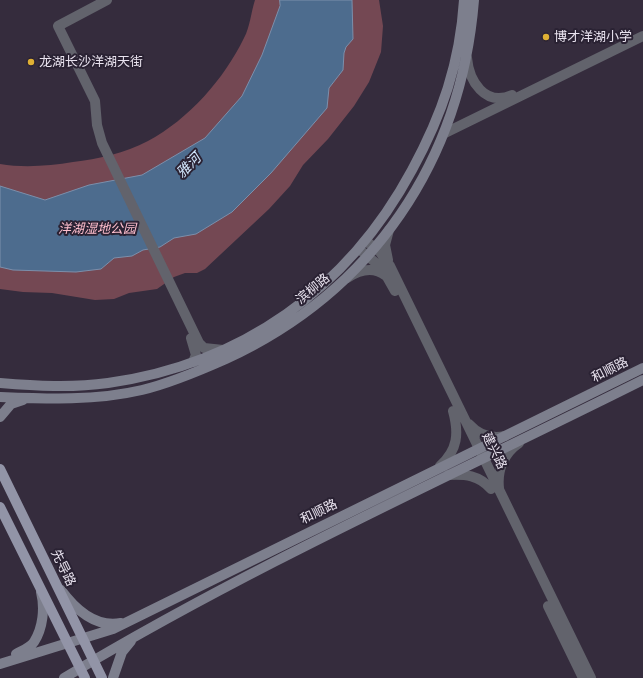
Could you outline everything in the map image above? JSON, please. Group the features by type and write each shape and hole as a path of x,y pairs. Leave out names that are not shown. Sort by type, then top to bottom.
{"main road":[{"name":"滨柳路","path":"0,383 39,386 108,383 146,376 193,362 223,350 261,331 321,288 366,241 395,201 431,134 454,71 460,40 464,0"},
{"name":"滨柳路","path":"0,397 55,400 118,395 142,390 187,376 254,346 287,327 315,306 368,256 410,200 444,133 454,108 472,34 474,0"},
{"name":"和顺路","path":"64,678 138,634 282,557 446,476 512,434 643,368"},
{"name":"和顺路","path":"0,663 68,644 130,620 439,468 523,440 643,380"},
{"path":"0,417 11,404 30,398"},
{"path":"0,463 1,472"},
{"name":"先导路","path":"1,472 102,678"},
{"path":"0,506 84,678"},
{"path":"54,580 73,604 93,619 105,623 117,623 130,620"},
{"path":"0,663 34,643 42,620 43,608 39,586"},
{"path":"113,678 122,652 138,634"}],"street":[{"path":"101,0 53,25 89,98 94,120 102,143 196,344 196,355 193,362"},
{"path":"94,120 96,107 93,97 58,26 107,0"},
{"path":"467,58 470,75 473,82 488,96 502,98 643,30"},
{"path":"444,133 643,36"},
{"path":"389,230 385,245 390,266"},
{"name":"建兴路","path":"366,241 375,248 390,266 463,415 478,455 503,499 591,678"},
{"path":"359,249 382,268 388,278 453,411 478,455 491,489 583,678"},
{"path":"344,280 364,270 377,271 388,278"},
{"path":"196,344 204,348 223,350"},
{"path":"439,468 450,457 456,442 456,422 453,411"},
{"path":"463,415 472,428 486,435 502,437 512,434"},
{"path":"503,499 499,479 501,465 509,451 523,440"},
{"path":"446,476 474,476 485,482 491,489"}],"green space":[{"name":"洋湖湿地公园","path":"255,0 379,0 383,26 381,52 369,82 354,106 328,139 303,165 290,186 269,209 205,269 197,273 185,273 174,277 157,289 129,293 114,299 95,300 52,293 23,292 0,289 0,164 18,166 55,165 92,159 130,149 163,132 191,110 216,83 236,53 246,34"}],"water":[{"name":"雅河","path":"280,0 352,0 353,39 346,47 344,53 343,70 329,88 327,108 271,173 232,212 196,234 174,238 160,247 143,250 132,256 114,258 101,269 76,272 13,270 0,267 0,186 45,200 89,185 142,175 205,138 242,96 262,55 280,6"}],"place":[{"name":"博才洋湖小学","path":"546,37"},
{"name":"龙湖长沙洋湖天街","path":"31,62"}]}
